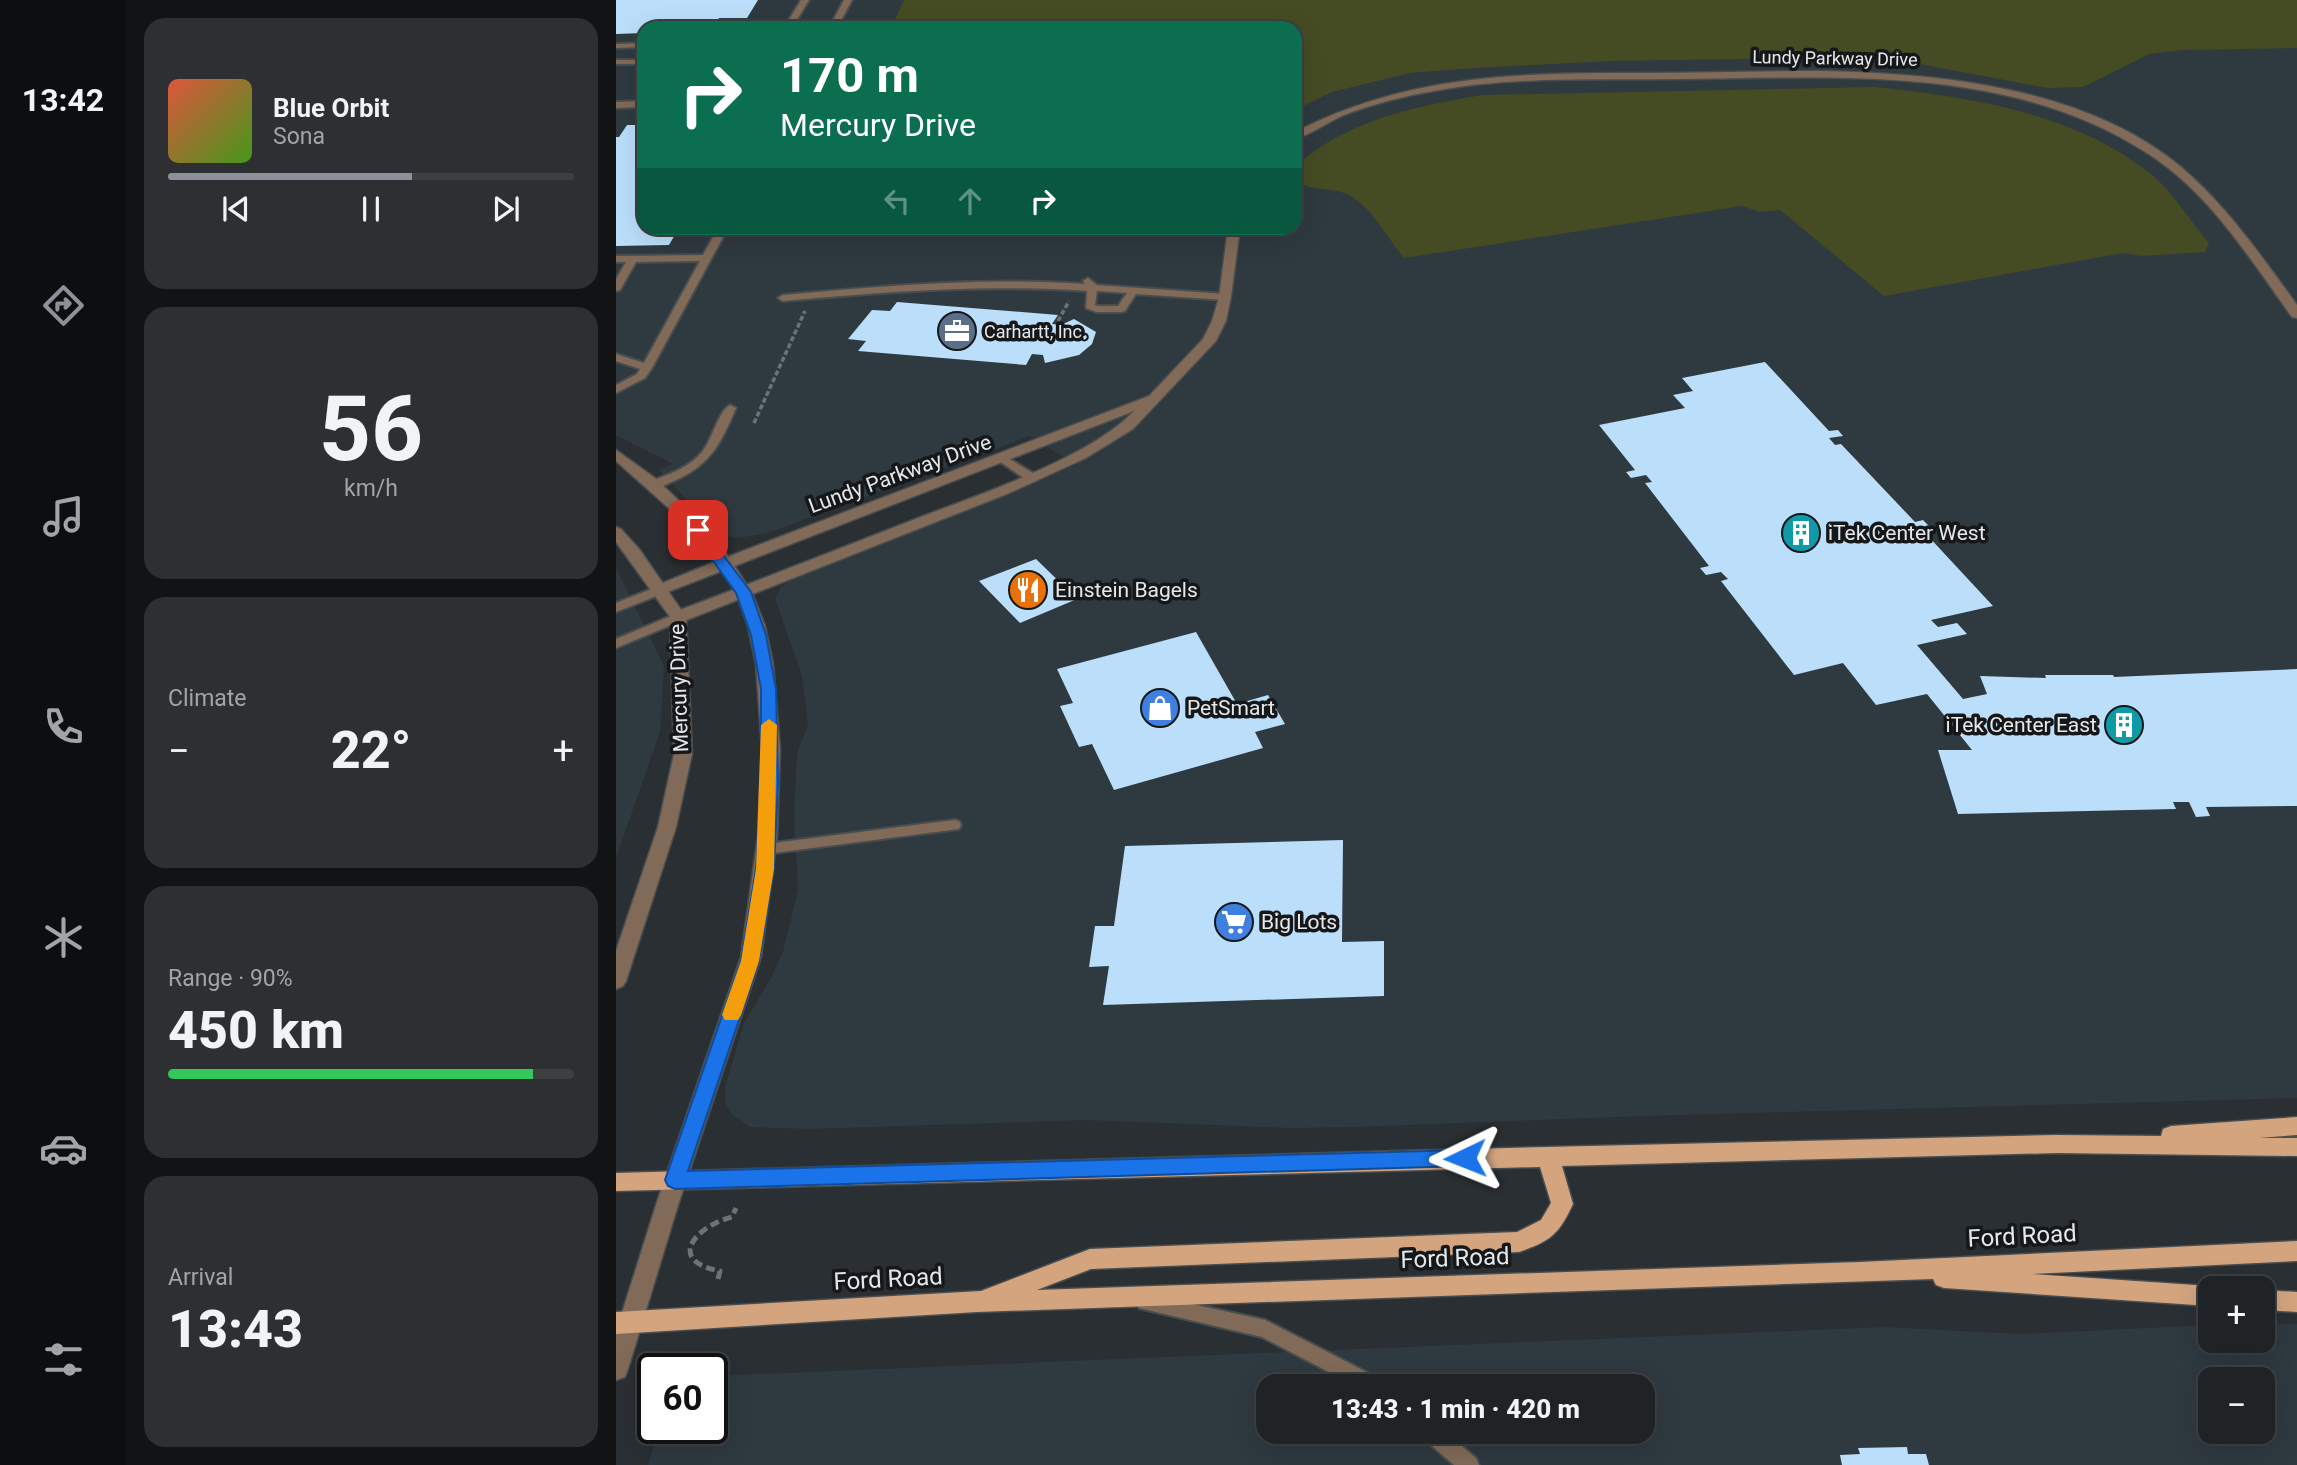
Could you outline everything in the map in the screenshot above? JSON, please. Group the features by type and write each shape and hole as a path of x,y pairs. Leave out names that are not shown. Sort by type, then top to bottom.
{"main road":[{"path":"2056,1144 2297,1126"},
{"path":"616,1182 2056,1144 2297,1147"},
{"path":"977,1302 1090,1259 1519,1241 1549,1227 1562,1204 1556,1176 1546,1156"},
{"name":"Ford Road","path":"624,1322 977,1302 1860,1272 2297,1251"},
{"path":"1860,1272 2198,1295"},
{"path":"2275,1301 2297,1302"}],"street":[{"name":"Lundy Parkway Drive","path":"1302,132 1357,107 1415,91 1516,80 1833,74 1945,82 2010,94 2072,113 2129,136 2164,158 2188,177 2204,195 2297,314"},
{"name":"Lundy Parkway Drive","path":"678,617 1032,478 1081,454 1128,426 1209,341 1219,321 1225,297 1233,235"},
{"name":"Lundy Parkway Drive","path":"659,590 1157,397"},
{"path":"616,454 653,485 698,530 743,592 759,635 769,689 766,849 750,961 624,1322 616,1369"},
{"name":"Mercury Drive","path":"616,532 634,553 678,617 683,754 667,827 616,981"}],"lane":[{"path":"792,21 805,0"},
{"path":"837,21 848,0"},
{"path":"616,46 637,45"},
{"path":"618,64 637,63"},
{"path":"616,105 637,104"},
{"path":"616,390 640,376 647,368 719,235"},
{"path":"616,259 706,258"},
{"path":"616,288 633,259"},
{"path":"783,298 935,286 1090,283 1134,290 1225,297"},
{"path":"1090,283 1090,306 1107,310 1121,309 1134,290"},
{"path":"616,358 647,368"},
{"path":"653,485 698,464 715,443 730,408"},
{"path":"1003,458 1032,478"},
{"path":"616,608 659,590"},
{"path":"616,645 678,617"},
{"path":"766,849 954,825"},
{"path":"1127,1298 1265,1329 1352,1374"},
{"path":"1445,1444 1469,1465"}],"path":[{"path":"1058,321 1074,292"},
{"path":"754,423 801,315 807,310"},
{"path":"718,1279 720,1271 707,1270 691,1259 689,1250 692,1240 706,1225 732,1217 736,1208"}],"shaded area":[{"path":"616,0 2297,0 2297,1098 1643,1116 1355,1127 1292,1128 1086,1120 810,1129 750,1127 732,1114 725,1103 725,1087 744,1023 783,952 798,890 794,818 797,753 808,725 802,676 775,598 781,587 803,572 1076,465 1030,436 768,533 739,538 719,534 659,470 673,464 616,435"},
{"path":"616,568 664,666 660,732 616,858"},
{"path":"2275,1324 2297,1324 2297,1465 648,1465 655,1444 728,1444 728,1375 1884,1327 2020,1334 2198,1326 2198,1353 2275,1353"}],"green space":[{"path":"904,0 2297,0 2297,48 2183,50 2149,54 2083,87 2048,88 1914,63 1852,57 1610,61 1474,68 1410,73 1332,92 1302,107 1302,21 894,21"},
{"path":"1875,87 1983,103 2054,122 2121,153 2158,180 2209,243 2205,252 2141,256 2123,253 1884,296 1780,210 1760,212 1742,206 1404,258 1376,220 1351,196 1302,183 1302,161 1336,137 1359,126 1408,110 1483,95"}],"building":[{"path":"616,0 758,0 747,18 719,18 717,21 637,21 637,33 616,34"},
{"path":"627,125 637,125 637,235 675,235 669,245 616,246 616,137 619,137"},
{"path":"897,302 1058,315 1052,324 1061,325 1074,319 1096,332 1092,344 1079,355 1045,363 1043,355 1032,354 1026,365 858,351 866,341 848,339 872,310 890,311"},
{"path":"1765,362 1829,431 1838,430 1843,436 1829,438 1835,445 1841,444 1915,522 1923,520 1930,527 1915,530 1922,537 1928,536 1993,606 1931,620 1938,627 1957,623 1967,634 1917,645 1963,699 1987,694 1980,676 2114,677 2297,669 2297,806 2206,807 2210,816 2196,817 2189,802 2173,802 2176,809 1958,814 1938,750 1972,750 1927,694 1876,705 1843,663 1794,675 1721,581 1728,579 1721,572 1706,575 1700,568 1709,566 1645,483 1652,482 1646,475 1631,478 1626,472 1635,470 1599,425 1685,408 1673,395 1693,391 1682,378"},
{"path":"1036,559 1077,599 1020,623 979,581"},
{"path":"1196,632 1237,704 1268,695 1285,724 1255,732 1263,748 1114,790 1092,744 1079,747 1060,706 1073,703 1057,669"},
{"path":"1343,840 1342,942 1384,941 1384,996 1103,1005 1109,966 1089,967 1095,926 1114,926 1125,846"},
{"path":"1907,1447 1908,1454 1926,1454 1929,1465 1842,1465 1840,1455 1860,1454 1858,1448"}],"slow traffic":[{"path":"732,1015 750,961 765,869 769,725"}],"place":[{"name":"Carhartt, Inc.","path":"957,331"},
{"name":"iTek Center West","path":"1801,533"},
{"name":"Einstein Bagels","path":"1028,590"},
{"name":"PetSmart","path":"1160,708"},
{"name":"iTek Center East","path":"2124,725"},
{"name":"Big Lots","path":"1234,922"}],"route":[{"path":"698,530 743,592 759,635 769,689 769,783 765,869 750,961 675,1180 1465,1158"}]}
